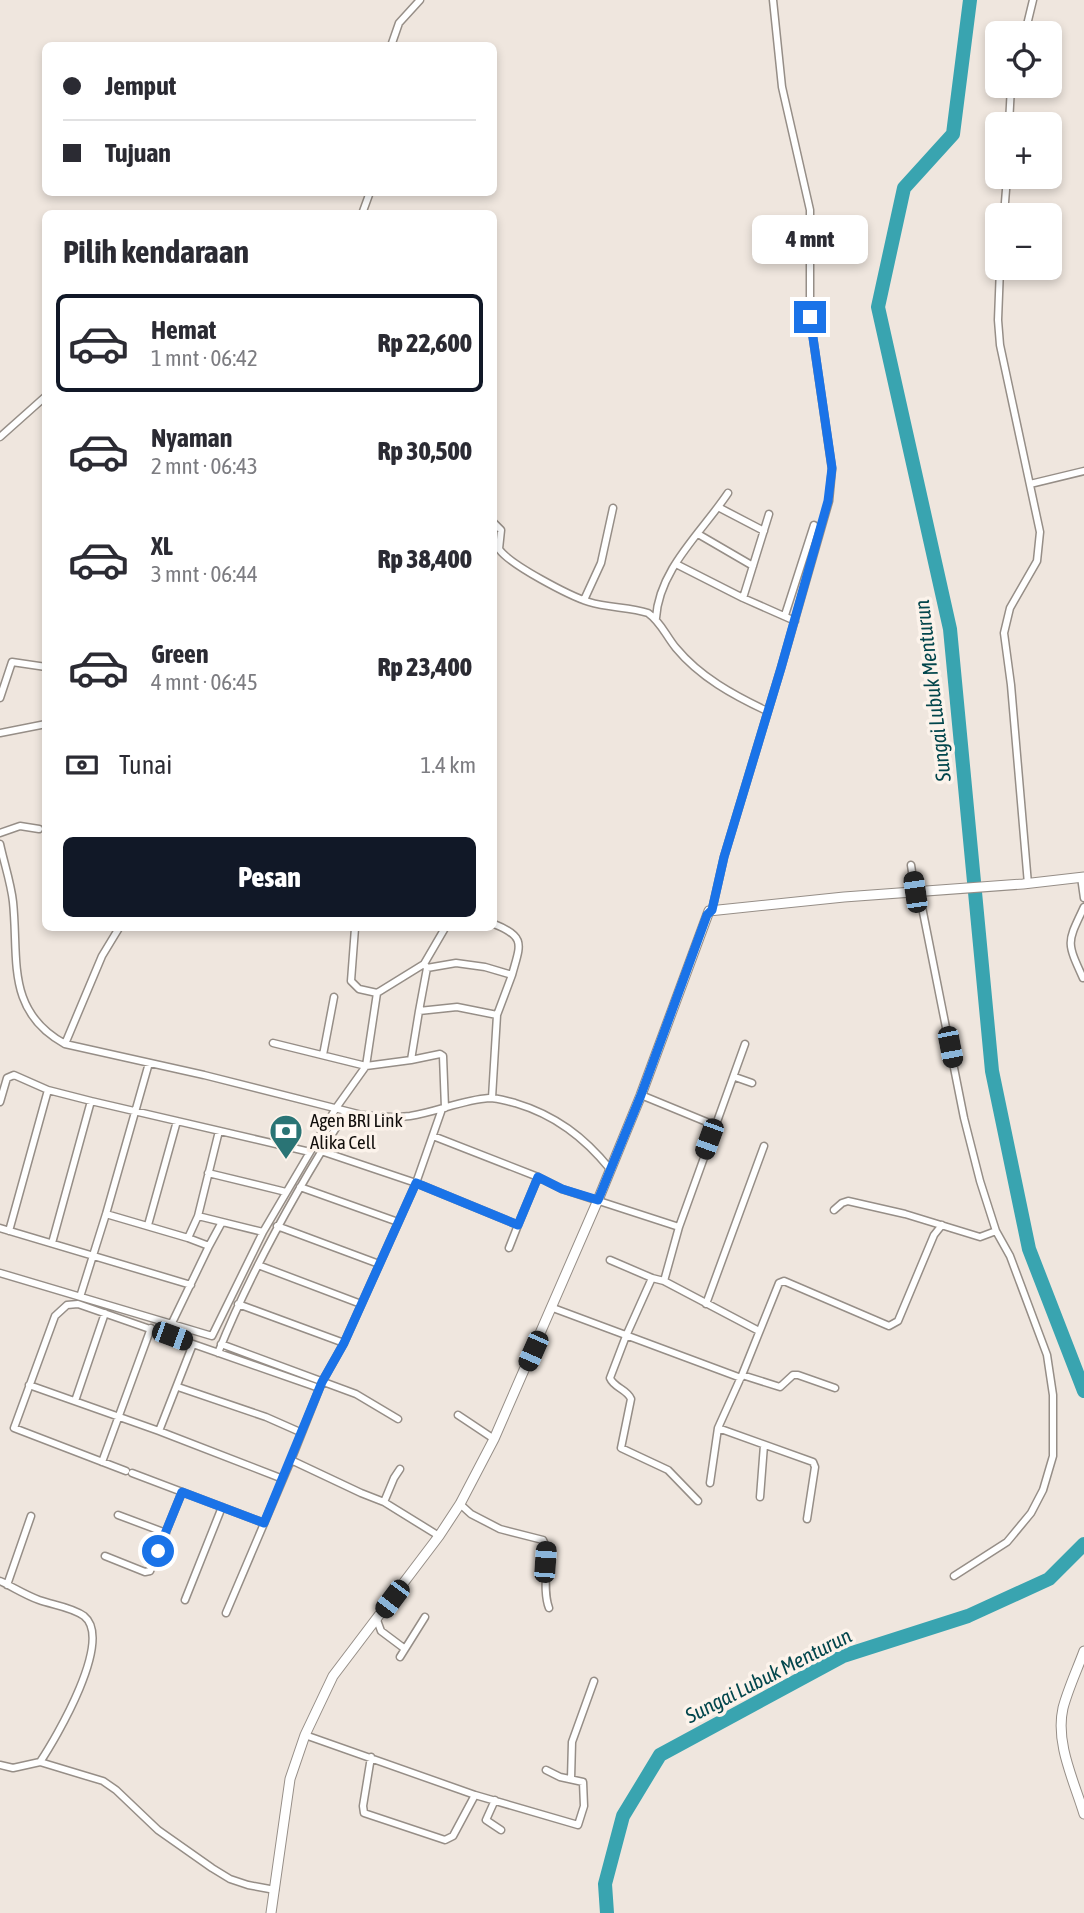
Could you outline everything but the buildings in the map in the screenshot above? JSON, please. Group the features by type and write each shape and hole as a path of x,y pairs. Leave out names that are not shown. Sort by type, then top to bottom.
{"street":[{"path":"392,42 398,23 420,0"},
{"path":"271,1913 290,1779 305,1735 333,1676 377,1620 460,1504 494,1439 553,1308 641,1095 707,915 712,910 724,857 828,501 832,468 810,317 810,210 782,87 773,0"},
{"path":"1028,21 1033,0"},
{"path":"1000,280 1000,345 1040,532 1037,561 1010,608 1004,633 1012,685 1023,884"},
{"path":"0,437 42,400"},
{"path":"1030,484 1084,471"},
{"path":"656,618 657,603 663,585 728,493"},
{"path":"719,507 764,531"},
{"path":"584,600 601,563 612,508"},
{"path":"743,598 769,514"},
{"path":"785,615 814,524"},
{"path":"497,526 501,530 498,547 502,554 558,588 584,600 633,611 640,610 656,618 675,648 710,681 767,712"},
{"path":"698,534 753,566"},
{"path":"676,564 795,621"},
{"path":"0,698 12,662 42,666"},
{"path":"0,733 42,725"},
{"path":"0,833 20,826 39,830"},
{"path":"0,844 13,901 16,974 24,1002 27,1010 47,1034 65,1044 346,1112 385,1118 412,1116 492,1098 536,1109 564,1124 595,1150 610,1169"},
{"path":"911,865 964,1118 980,1181 996,1231 1010,1256 1047,1355 1053,1395 1053,1456 1043,1490 1031,1513 1007,1542 954,1576"},
{"path":"712,910 1082,877 1084,898"},
{"path":"1083,978 1069,944 1074,923 1084,907"},
{"path":"492,1098 497,1015 519,950 512,931 497,925"},
{"path":"65,1044 102,956 117,931"},
{"path":"355,931 351,981 359,989 377,993 426,966 456,963 485,967 512,975"},
{"path":"411,1060 426,966 444,931"},
{"path":"0,1273 212,1336 263,1232 336,1108 366,1066 377,993"},
{"path":"323,1055 334,997"},
{"path":"419,1011 457,1007 497,1015"},
{"path":"226,1613 291,1460 300,1432 344,1343 416,1183 444,1108 443,1056 440,1054 366,1066 273,1044"},
{"path":"664,1281 679,1227 745,1044"},
{"path":"80,1297 149,1063"},
{"path":"0,1102 6,1081 10,1075 14,1075 48,1090 90,1101 310,1152"},
{"path":"734,1077 752,1083"},
{"path":"9,1231 48,1090"},
{"path":"641,1095 714,1125"},
{"path":"52,1243 90,1101"},
{"path":"218,1353 277,1226 346,1112"},
{"path":"148,1225 177,1121"},
{"path":"188,1238 198,1216 219,1131"},
{"path":"433,1136 562,1189 679,1227"},
{"path":"706,1304 764,1146"},
{"path":"321,1151 416,1183 518,1225"},
{"path":"208,1173 286,1192"},
{"path":"509,1248 538,1177"},
{"path":"300,1187 398,1222"},
{"path":"834,1210 848,1201 980,1237 996,1231"},
{"path":"106,1214 209,1246"},
{"path":"198,1216 263,1232"},
{"path":"171,1325 222,1222"},
{"path":"710,1483 718,1429 778,1285 783,1281 889,1326 894,1325 930,1243 942,1225"},
{"path":"277,1226 379,1264"},
{"path":"0,1228 191,1285"},
{"path":"610,1260 664,1281 759,1331"},
{"path":"258,1265 362,1304"},
{"path":"652,1278 625,1336 610,1378 629,1394 631,1399 621,1448 668,1469 698,1501"},
{"path":"264,1523 15,1429 14,1424 60,1309 78,1304 218,1353 356,1394 398,1419"},
{"path":"239,1304 344,1343"},
{"path":"553,1308 741,1377 780,1387 793,1375 798,1375 835,1388"},
{"path":"75,1401 104,1313"},
{"path":"102,1462 151,1328"},
{"path":"159,1431 193,1343"},
{"path":"222,1344 321,1385"},
{"path":"29,1385 283,1479"},
{"path":"178,1387 266,1417 300,1432"},
{"path":"458,1415 494,1439"},
{"path":"718,1429 814,1464 807,1518"},
{"path":"760,1497 764,1445"},
{"path":"291,1460 384,1502 439,1536"},
{"path":"384,1502 400,1469"},
{"path":"104,1556 147,1572 182,1492"},
{"path":"460,1504 471,1514 500,1529 543,1540 546,1547 544,1577 549,1608"},
{"path":"185,1600 222,1507"},
{"path":"118,1515 166,1533"},
{"path":"31,1516 3,1583 84,1616 93,1631 86,1666 72,1709 40,1762"},
{"path":"400,1657 425,1617"},
{"path":"377,1620 381,1631 405,1649"},
{"path":"1084,1651 1082,1666 1063,1708 1061,1725 1062,1741 1084,1814"},
{"path":"572,1779 572,1742 594,1681"},
{"path":"305,1735 475,1795 576,1826 582,1818 584,1784 580,1780 546,1770"},
{"path":"371,1757 363,1806 365,1813 448,1839 453,1836 475,1795"},
{"path":"0,1765 13,1768 40,1762 103,1781 158,1830 212,1868 230,1879 275,1890"},
{"path":"495,1800 486,1820 501,1830"}],"waterway":[{"name":"Sungai Lubuk Menturun","path":"970,0 953,134 904,188 878,307 950,629 992,1071 1029,1249 1084,1391"},
{"name":"Sungai Lubuk Menturun","path":"607,1913 605,1884 623,1816 660,1755 843,1656 968,1616 1049,1579 1084,1544"}],"place":[{"name":"Agen BRI Link Alika Cell","path":"286,1161"}],"route":[{"path":"158,1551 182,1492 264,1523 322,1382 344,1343 416,1183 518,1225 538,1177 562,1189 598,1200 641,1095 707,915 712,910 724,857 828,501 832,468 810,317"}]}
